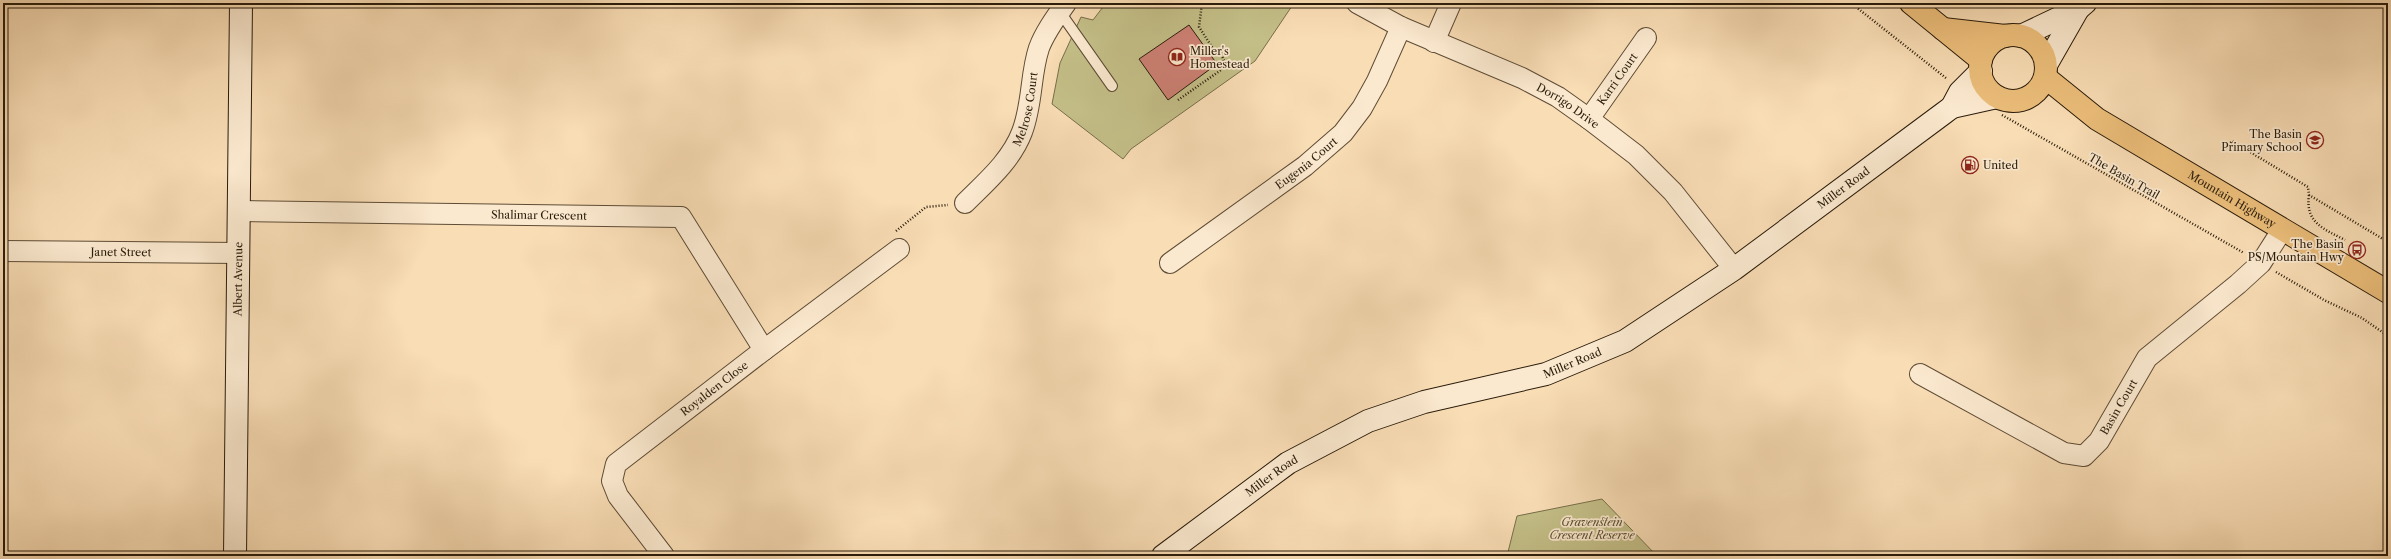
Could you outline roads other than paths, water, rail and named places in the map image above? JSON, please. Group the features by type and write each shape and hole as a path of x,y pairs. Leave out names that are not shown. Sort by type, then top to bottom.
{"main road":[{"name":"Albert Avenue","path":"235,556 242,3"},
{"path":"1911,3 1943,29 1981,66 1988,90 1998,105 2008,101 2022,100 2032,95 2041,87 2046,71 2081,6"},
{"path":"1981,66 1986,50 1994,41 2013,36 2081,6"},
{"path":"1943,29 2013,36 2031,40 2043,52 2046,71"},
{"name":"Miller Road","path":"1163,556 1288,463 1368,421 1424,402 1546,374 1587,359 1625,341 1734,270 1952,107 1960,92 1981,66"},
{"name":"Mountain Highway","path":"2046,71 2096,118"},
{"name":"Mountain Highway","path":"2032,95 2096,118 2388,292"},
{"name":"Miller Road","path":"1952,107 1998,105"}],"street":[{"name":"Dorrigo Drive","path":"1357,3 1401,27 1522,78 1558,97 1636,155 1674,192 1734,270"},
{"path":"1434,42 1451,3"},
{"name":"Melrose Court","path":"965,203 998,170 1022,133 1031,105 1039,48 1063,7"},
{"name":"Eugenia Court","path":"1170,263 1306,166 1343,133 1362,108 1377,81 1401,27"},
{"name":"Karri Court","path":"1589,119 1646,38"},
{"name":"Shalimar Crescent","path":"240,211 681,217 764,350"},
{"name":"Basin Court","path":"1920,374 2064,453 2084,456 2099,441 2147,358 2261,263 2282,230"},
{"name":"Royalden Close","path":"664,556 618,496 612,481 616,464 764,350 895,242"},
{"name":"Janet Street","path":"3,250 239,253"}],"lane":[{"path":"1063,7 1112,86"}],"place":[{"name":"Miller's Homestead","path":"1177,57"},
{"name":"The Basin Primary School","path":"2315,140"},
{"name":"United","path":"1970,165"},
{"name":"The Basin PS/Mountain Hwy","path":"2357,250"}],"park label":[{"name":"Gravenstein Crescent Reserve","path":"1592,528"}]}
